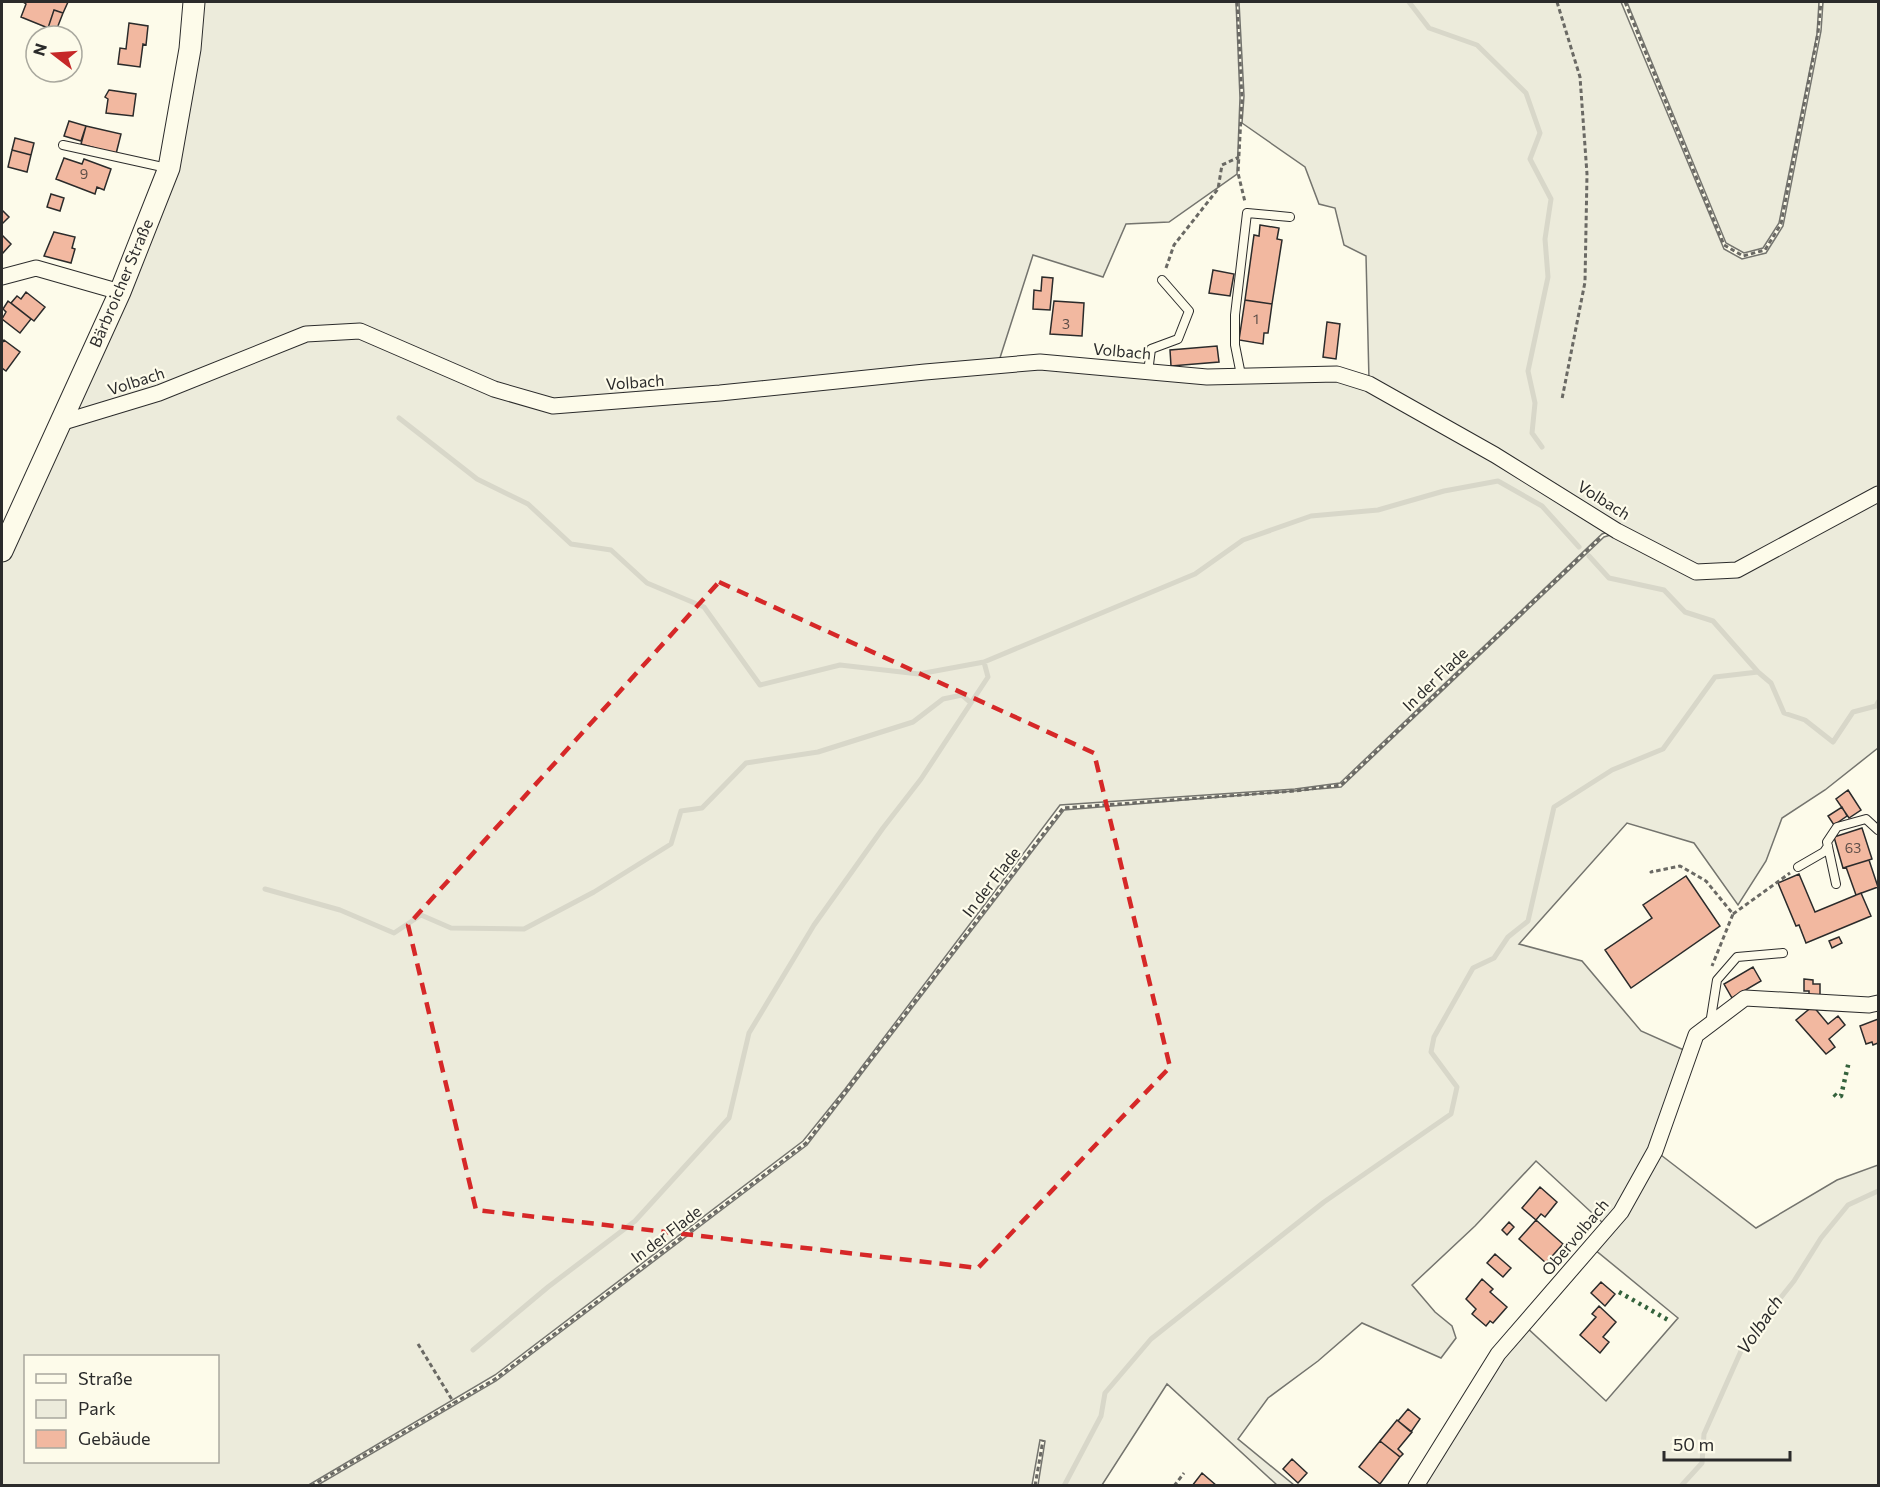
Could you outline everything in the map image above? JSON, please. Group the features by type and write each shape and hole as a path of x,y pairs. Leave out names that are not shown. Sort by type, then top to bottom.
{"main road":[{"name":"Bärbroicher Straße","path":"2,551 120,292 169,168 190,49 194,2"}],"street":[{"path":"2,278 36,268 120,292"},
{"name":"Volbach","path":"60,423 159,393 306,334 360,331 494,389 553,406 720,393 1040,362 1207,377 1337,374 1369,384 1495,455 1617,531 1696,572 1737,570 1878,494"},
{"name":"Obervolbach","path":"1416,1485 1498,1354 1621,1212 1655,1151 1696,1035 1745,998 1869,1005 1878,1003"}],"lane":[{"path":"63,145 169,168"},
{"path":"1241,375 1235,345 1234,315 1247,213 1290,217"},
{"path":"1148,372 1151,349 1178,339 1189,311 1162,280"},
{"path":"1836,884 1827,842 1837,827 1866,819 1878,830"},
{"path":"1798,867 1824,852 1828,846"},
{"path":"1710,1024 1717,980 1737,957 1783,953"}],"path":[{"path":"1237,2 1242,98 1238,173 1247,213"},
{"path":"1557,2 1580,77 1587,174 1585,282 1563,399"},
{"path":"1625,2 1724,245 1743,256 1765,250 1781,224 1818,33 1821,2"},
{"path":"1162,280 1174,245 1218,189 1222,165 1239,157"},
{"name":"In der Flade","path":"311,1485 495,1378 806,1143 1063,808 1295,791 1341,785 1603,536 1617,531"},
{"path":"1653,871 1680,866 1706,881 1733,914"},
{"path":"1712,967 1733,914 1798,867"},
{"path":"418,1344 454,1402"},
{"path":"1035,1485 1043,1440"},
{"path":"1174,1485 1184,1473"}],"highlighted area":[{"path":"719,582 1094,753 1170,1067 978,1268 476,1210 408,925"}],"green space":[{"path":"199,2 1236,2 1240,98 1237,174 1169,222 1126,224 1103,277 1033,255 998,364 553,402 495,386 393,340 305,331 64,423 173,169"},
{"path":"1239,2 1621,2 1724,249 1742,259 1766,253 1783,226 1821,31 1823,2 1878,2 1878,491 1736,568 1697,569 1369,380 1366,256 1344,245 1335,208 1319,204 1305,167 1242,123 1244,96"},
{"path":"1627,2 1819,2 1817,34 1779,223 1763,248 1744,253 1726,243"},
{"path":"360,335 555,410 1038,367 1338,378 1367,389 1613,530 1602,534 1340,783 1295,789 1060,805 803,1141 495,1375 307,1486 2,1485 2,558 62,430 310,339"},
{"path":"1878,498 1878,748 1825,790 1782,818 1766,861 1738,905 1694,843 1627,823 1519,944 1582,961 1641,1031 1686,1051 1652,1148 1630,1189 1604,1224 1536,1161 1475,1226 1412,1285 1435,1312 1452,1326 1456,1338 1441,1358 1362,1323 1318,1361 1268,1398 1238,1439 1294,1485 1277,1485 1167,1384 1102,1485 1038,1485 1045,1441 1040,1440 1032,1485 316,1486 496,1381 807,1145 1064,810 1341,787 1604,537 1617,533 1696,575 1738,574"},
{"path":"1657,1152 1756,1228 1837,1180 1878,1165 1878,1485 1420,1486 1525,1326 1606,1401 1678,1318 1594,1249"}],"building":[{"path":"23,2 68,2 63,13 54,10 49,24 38,24 21,17 26,4"},
{"path":"54,10 63,13 59,24 49,24"},
{"path":"129,23 148,26 140,67 118,64 120,48 126,49"},
{"path":"109,90 136,94 133,116 106,113 108,99 105,97"},
{"path":"69,121 86,126 81,141 64,136"},
{"path":"86,126 121,134 116,154 81,144"},
{"path":"15,138 34,143 31,155 12,150"},
{"path":"12,150 31,155 27,172 8,167"},
{"path":"64,158 82,164 84,159 111,169 104,190 97,187 95,194 56,179"},
{"path":"51,194 64,198 60,211 47,207"},
{"path":"2,210 9,217 3,223 2,222"},
{"path":"1260,225 1279,228 1277,239 1282,240 1272,304 1245,300 1254,235 1259,236"},
{"path":"54,232 75,237 72,248 75,249 71,263 44,256"},
{"path":"2,235 11,244 2,254"},
{"path":"1213,270 1234,274 1230,296 1209,293"},
{"path":"1042,277 1053,278 1050,310 1033,309 1034,290 1041,291"},
{"path":"26,292 45,307 34,321 11,303 17,296 21,299"},
{"path":"1245,300 1272,304 1268,333 1264,333 1263,344 1239,340"},
{"path":"8,301 31,319 20,333 2,319 6,312 3,309"},
{"path":"1054,301 1084,303 1082,336 1050,334"},
{"path":"1327,322 1340,324 1336,359 1323,357"},
{"path":"4,340 20,352 6,371 2,368"},
{"path":"1217,346 1219,362 1171,366 1170,350"},
{"path":"1848,790 1861,810 1849,818 1836,799"},
{"path":"1842,807 1847,816 1834,825 1828,816"},
{"path":"1862,828 1872,859 1843,868 1834,837"},
{"path":"1869,860 1878,887 1856,895 1846,867"},
{"path":"1799,874 1815,912 1861,893 1871,916 1806,943 1799,925 1796,926 1778,883"},
{"path":"1686,876 1720,926 1631,988 1605,950 1652,918 1643,905"},
{"path":"1839,937 1842,943 1832,948 1829,941"},
{"path":"1753,967 1761,981 1732,998 1724,984"},
{"path":"1804,979 1813,980 1813,984 1820,984 1820,995 1809,995 1809,991 1804,991"},
{"path":"1813,1006 1828,1024 1838,1016 1845,1025 1829,1039 1835,1047 1826,1054 1796,1020"},
{"path":"1878,1019 1878,1043 1866,1044 1860,1026"},
{"path":"1540,1187 1557,1202 1545,1217 1541,1214 1536,1220 1522,1208"},
{"path":"1536,1220 1563,1244 1546,1263 1519,1239"},
{"path":"1509,1222 1514,1227 1507,1235 1502,1230"},
{"path":"1495,1254 1511,1268 1503,1277 1487,1263"},
{"path":"1482,1279 1493,1289 1490,1292 1507,1307 1493,1323 1490,1321 1486,1326 1472,1314 1476,1309 1466,1299"},
{"path":"1601,1282 1615,1294 1605,1306 1591,1293"},
{"path":"1599,1306 1616,1322 1603,1337 1609,1342 1600,1353 1580,1335 1596,1317 1592,1314"},
{"path":"1408,1409 1420,1419 1411,1432 1398,1421"},
{"path":"1397,1420 1412,1432 1398,1449 1403,1454 1400,1457 1380,1441"},
{"path":"1380,1441 1400,1457 1380,1484 1359,1467"},
{"path":"1292,1459 1307,1473 1298,1483 1283,1469"},
{"path":"1202,1473 1217,1486 1192,1486"}],"waterway":[{"path":"1409,2 1429,28 1477,45 1526,93 1540,133 1530,159 1551,199 1545,239 1548,277 1528,371 1535,403 1532,433 1542,447"},
{"path":"399,418 477,479 528,504 571,544 611,550 647,583 704,607 760,685 840,665 919,674 984,662 1195,574 1243,540 1311,516 1378,510 1444,491 1498,481 1542,506 1579,547"},
{"path":"1589,556 1609,578 1664,590 1685,612 1713,621 1758,672 1771,683 1784,713 1805,720 1833,742 1853,712 1876,706 1878,702"},
{"path":"473,1350 548,1287 635,1221 729,1118 749,1033 814,925 921,779 988,677 984,662"},
{"path":"1064,1486 1101,1416 1105,1393 1151,1339 1324,1202 1451,1114 1457,1087 1431,1052 1434,1037 1473,968 1494,958 1508,937 1528,921 1554,807 1612,770 1663,749 1715,677 1758,672"},
{"path":"265,889 340,910 394,933 421,915 451,928 524,929 594,892 671,844 681,811 702,808 746,763 818,752 913,722 943,699 962,695 970,702"},
{"name":"Volbach","path":"1681,1486 1702,1463 1704,1434 1745,1342 1794,1281 1821,1238 1848,1205 1878,1191"}],"hedge":[{"path":"1834,1094 1837,1097 1841,1096 1849,1061"},
{"path":"1619,1292 1670,1321"}]}
